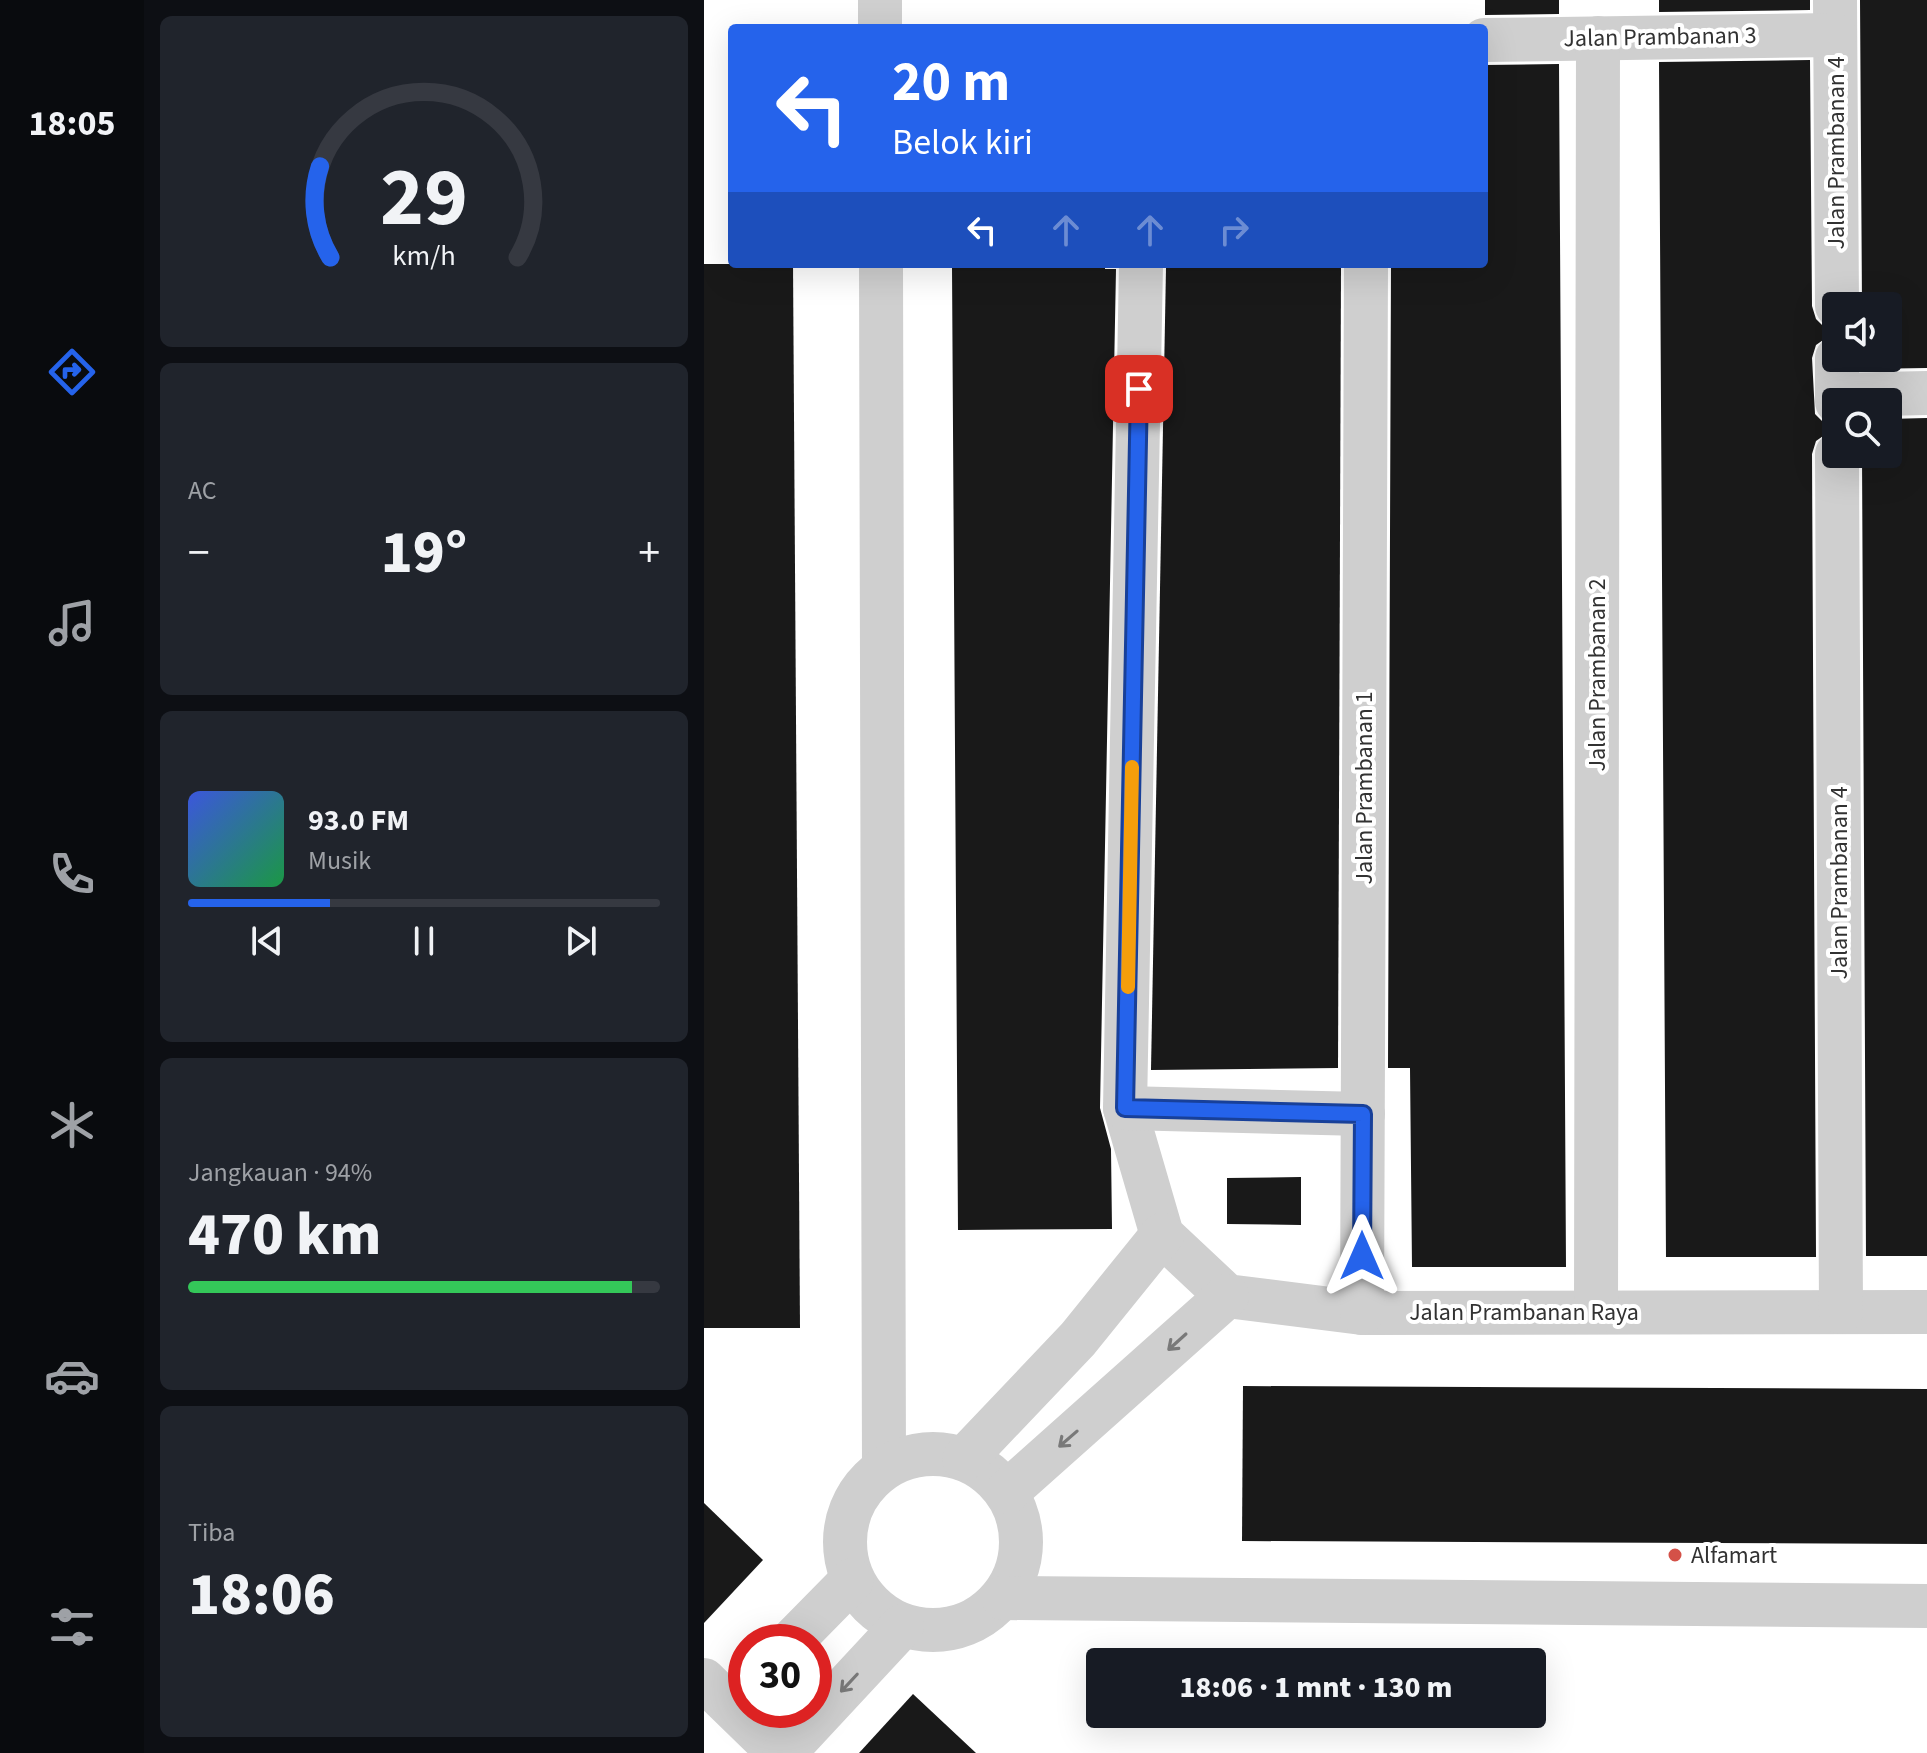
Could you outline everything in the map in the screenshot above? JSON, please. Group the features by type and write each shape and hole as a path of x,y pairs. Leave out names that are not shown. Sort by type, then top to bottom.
{"street":[{"path":"880,0 880,24"},
{"name":"Jalan Prambanan 3","path":"1488,40 1598,38 1835,18"},
{"name":"Jalan Prambanan 4","path":"1835,18 1837,292"},
{"name":"Jalan Prambanan 2","path":"1596,1312 1598,38"},
{"path":"881,268 884,1468"},
{"path":"1007,1492 1227,1296 1162,1235 1125,1108 1141,268"},
{"name":"Jalan Prambanan 1","path":"1362,1313 1366,268"},
{"path":"1837,385 1927,393"},
{"name":"Jalan Prambanan 4","path":"1837,468 1841,1312"},
{"path":"1125,1108 1363,1114"},
{"path":"964,1459 1078,1339 1162,1235"},
{"name":"Jalan Prambanan Raya","path":"1227,1296 1362,1313 1927,1312"},
{"path":"936,1453 964,1459 988,1472 1007,1492 1018,1518 1022,1546 1016,1574 1003,1598 983,1617 958,1629 930,1632 902,1626 882,1615 865,1600 852,1580 846,1556 845,1531 852,1506 865,1485 884,1468 909,1457 936,1453"},
{"path":"809,1624 852,1580"},
{"path":"1003,1598 1927,1606"},
{"path":"726,1690 782,1753 902,1626"}],"building":[{"path":"1485,0 1559,0 1559,14 1485,15"},
{"path":"1659,0 1810,0 1810,10 1659,12"},
{"path":"1860,0 1927,0 1927,368 1902,368 1902,292 1862,292"},
{"path":"1810,60 1812,306 1816,319 1822,325 1822,341 1816,345 1812,358 1815,414 1822,421 1822,437 1816,441 1812,454 1816,1257 1666,1257 1659,62"},
{"path":"1559,64 1566,1267 1412,1267 1410,1068 1388,1068 1391,268 1488,268 1488,65"},
{"path":"704,264 728,264 728,268 793,268 800,1328 704,1328"},
{"path":"952,268 1116,269 1100,1108 1111,1149 1112,1229 958,1230"},
{"path":"1166,268 1341,268 1338,1068 1151,1070"},
{"path":"1927,418 1927,1256 1866,1256 1862,468 1902,468 1902,419"},
{"path":"1301,1177 1301,1225 1227,1224 1227,1178"},
{"path":"1243,1386 1927,1389 1927,1544 1242,1541"},
{"path":"704,1503 763,1560 704,1623"},
{"path":"913,1694 976,1753 859,1753"}],"slow traffic":[{"path":"1128,987 1132,767"}],"place":[{"name":"Alfamart","path":"1675,1555"}],"route":[{"path":"1139,389 1125,1108 1363,1114 1362,1256"}]}
